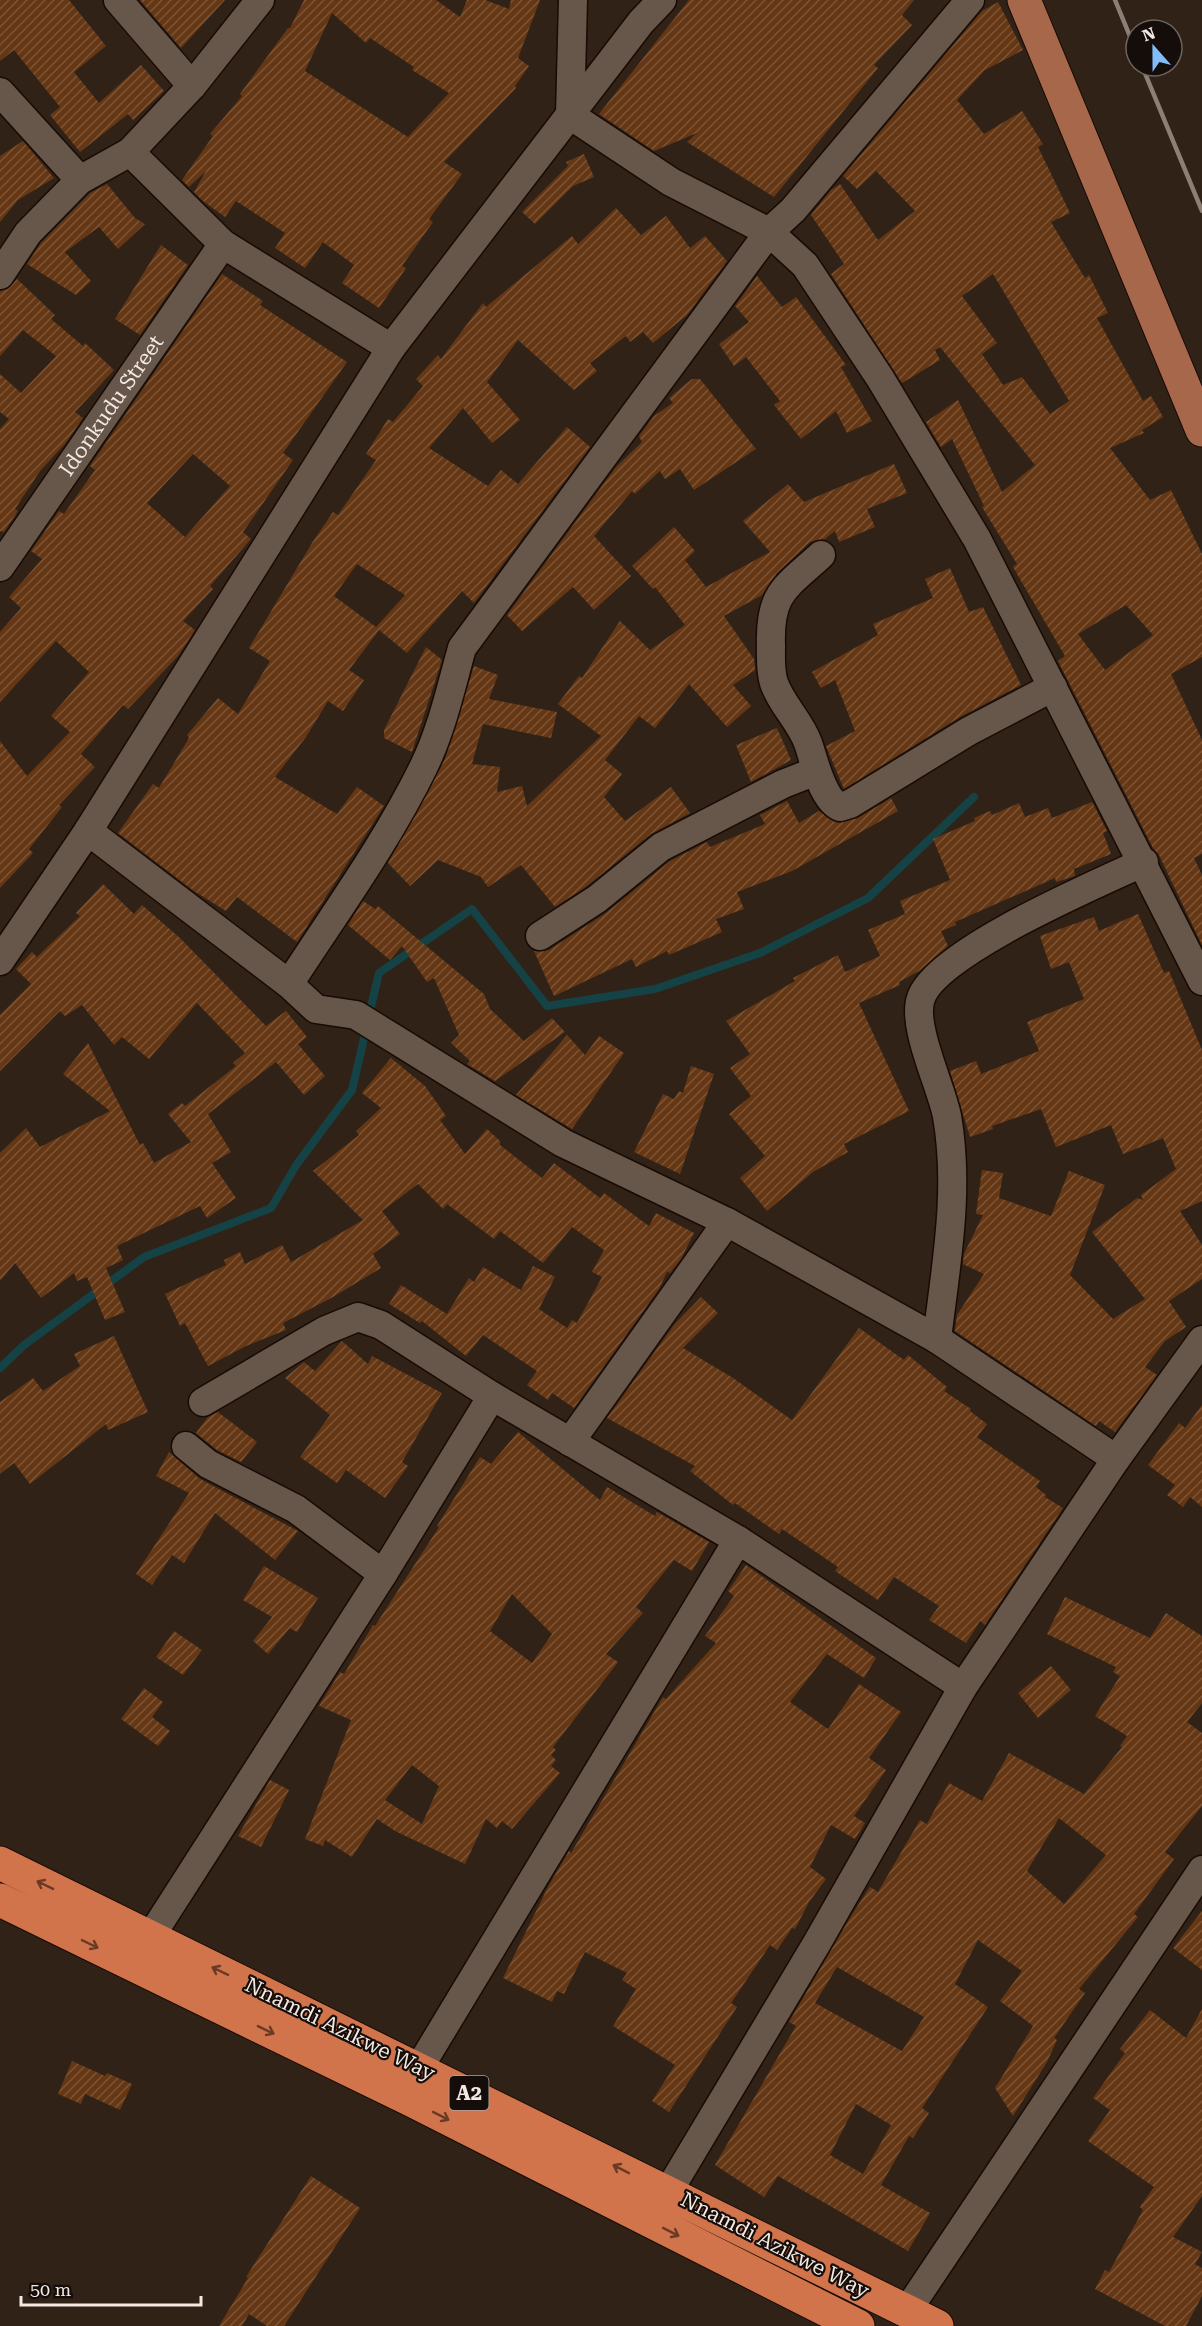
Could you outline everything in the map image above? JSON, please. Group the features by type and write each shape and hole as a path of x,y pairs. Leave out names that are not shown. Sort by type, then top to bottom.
{"highway":[{"name":"Nnamdi Azikwe Way","path":"0,1863 419,2068 937,2326"},
{"name":"Nnamdi Azikwe Way","path":"0,1900 411,2100 858,2326"}],"main road":[{"path":"1024,0 1202,430"}],"street":[{"path":"117,0 192,86"},
{"path":"0,275 28,233 80,180 130,152 192,86 260,0"},
{"path":"570,115 573,0"},
{"path":"0,962 88,831 391,348 641,22 662,0"},
{"path":"289,984 368,863 424,765 444,713 462,648 769,232 793,210 970,0"},
{"path":"0,92 80,180"},
{"path":"570,115 671,182 769,232 805,265 880,378 977,539 1144,862 1202,981"},
{"path":"130,152 223,244 391,348"},
{"name":"Idonkudu Street","path":"0,567 223,244"},
{"path":"821,555 783,589 774,603 770,621 774,683 800,723 816,771 834,804 840,807 969,731 1053,687"},
{"path":"540,936 597,899 661,847 783,784 816,771"},
{"path":"88,831 289,984 316,1009 356,1015 411,1046 563,1143 727,1222 937,1339 1116,1460"},
{"path":"937,1339 953,1197 954,1165 946,1114 917,1014 921,997 932,980 996,933 1144,862"},
{"path":"570,1442 727,1222"},
{"path":"203,1402 324,1331 358,1317 381,1325 492,1396 738,1540 963,1687"},
{"path":"668,2192 817,1943 963,1687 1116,1460 1202,1340"},
{"path":"151,1936 383,1574 492,1396"},
{"path":"186,1446 208,1464 296,1509 383,1574"},
{"path":"419,2068 738,1540"},
{"path":"907,2311 1202,1870"}],"building":[{"path":"0,0 69,0 106,46 74,72 99,103 141,65 164,91 133,120 128,114 80,152 50,115 60,107 14,50 0,61"},
{"path":"140,0 225,0 181,48"},
{"path":"304,0 436,0 460,17 467,0 485,0 509,9 511,0 540,0 518,58 529,66 515,86 516,88 444,162 462,174 429,219 433,222 402,266 406,268 379,308 342,283 354,265 323,242 305,268 275,248 285,233 236,201 225,217 203,201 194,192 206,171 189,187 182,180 213,136 210,134 242,96 240,94 290,28","holes":["332,13 366,43 370,38 414,67 412,70 449,93 408,137 305,71"]},
{"path":"689,0 914,0 902,15 912,25 874,65 878,68 774,197 687,142 697,133 654,151 599,114"},
{"path":"998,2 1023,50 985,70 957,100 984,134 1022,111 1043,144 1038,147 1070,213 1051,222 1085,278 1089,275 1108,313 1097,318 1143,401 1151,396 1163,417 1142,430 1144,433 1110,448 1150,500 1171,490 1202,554 1202,657 1171,674 1202,740 1202,854 1194,858 1202,875 1202,945 1159,855 1153,848 1058,661 1065,656 1013,567 1017,564 982,507 984,506 952,439 941,447 926,422 958,400 1002,492 1035,465 940,347 935,350 940,360 902,383 831,274 844,264 811,215 831,190 840,184 878,240 915,211 876,171 857,189 843,176 982,11","holes":["993,274 1069,401 1050,414 1022,377 1003,385 982,354 997,343 962,296","1126,605 1153,635 1105,670 1078,634"]},
{"path":"23,141 54,178 18,200 0,222 0,156"},
{"path":"584,154 594,177 573,186 535,224 522,212 568,166 566,162"},
{"path":"107,184 135,218 145,224 118,249 99,227 65,252 91,281 76,295 27,264 41,243 90,193"},
{"path":"616,208 641,235 666,216 690,248 705,236 727,261 687,315 653,343 643,332 630,342 626,336 590,363 597,371 574,390 518,340 487,382 520,420 492,443 463,408 429,448 488,486 501,470 518,484 567,427 590,447 474,603 462,591 407,653 379,630 349,670 364,680 343,711 328,701 306,737 275,777 337,814 357,787 384,806 297,942 237,897 226,911 194,891 118,833 153,784 159,788 189,738 187,735 218,698 238,714 270,661 249,648 312,543 333,512 338,515 376,460 366,454 388,419 393,422 423,386 416,379 438,355 441,359 483,303 486,307 572,236 578,244","holes":["357,564 405,595 376,627 334,596"]},
{"path":"161,245 188,265 140,335 115,319"},
{"path":"222,274 263,301 260,305 347,362 283,453 293,460 243,532 251,539 210,586 213,589 183,621 195,630 178,656 128,709 123,705 81,754 95,767 59,805 62,807 29,849 33,853 0,888 0,741 27,776 70,732 51,716 89,672 56,641 0,702 0,632 21,608 9,597 42,559 31,551 59,511 64,514 95,470 90,466","holes":["193,454 230,486 185,537 147,503"]},
{"path":"757,276 782,307 796,297 846,365 841,367 872,421 847,433 836,411 801,439 774,405 780,401 746,357 734,366 719,344 749,322 735,306"},
{"path":"17,279 55,315 51,319 83,346 85,343 114,370 75,412 83,418 65,444 40,471 15,509 18,511 4,532 0,531 0,429 9,419 0,412 0,374 21,393 56,356 23,330 0,356 0,291 8,289"},
{"path":"692,379 700,379 756,449 694,490 680,469 665,479 660,471 635,494 632,491 594,536 631,576 594,610 573,587 522,631 507,615 616,467 642,442 639,436 654,416 673,403 669,398"},
{"path":"894,464 907,493 867,509 875,527 839,542 835,531 825,539 810,542 777,573 762,595 724,616 754,659 755,670 733,685 751,706 727,727 689,684 655,728 639,716 605,760 622,774 604,797 625,821 671,787 690,813 651,834 587,886 555,907 521,865 488,887 481,877 438,860 410,886 388,863 445,759 474,666 498,675 489,699 557,712 551,738 483,724 472,764 500,767 497,792 522,786 527,806 601,736 558,704 579,676 582,678 620,621 650,650 685,625 655,587 653,589 632,566 674,527 695,551 685,560 706,587 770,552 743,521 788,484 804,502"},
{"path":"950,568 969,612 983,607 1021,685 960,717 844,789 826,746 855,731 835,680 821,688 812,672 878,635 873,624 933,598 925,579"},
{"path":"426,647 442,660 412,752 384,738 384,730"},
{"path":"777,728 791,760 751,782 736,745"},
{"path":"891,798 898,811 792,871 737,892 744,909 716,919 722,932 669,955 667,951 636,967 632,959 554,996 534,951 549,950 606,913 670,861 707,842 710,847 765,824 760,815 787,801 799,823 819,811 838,823 858,818"},
{"path":"1092,802 1107,831 1103,833 1111,854 1074,869 1075,876 1056,882 1055,878 955,922 956,925 941,931 948,946 919,971 899,982 900,985 859,1003 909,1111 844,1144 848,1152 813,1172 767,1211 740,1178 765,1156 729,1114 751,1096 730,1068 750,1054 726,1021 795,981 793,978 838,955 845,972 880,956 868,930 905,914 900,901 950,880 933,839 975,821 974,818 990,811 992,815 1019,803 1025,817 1048,808 1052,818"},
{"path":"103,884 134,914 142,905 180,938 266,1026 286,1011 307,1037 298,1044 325,1076 304,1095 276,1062 208,1114 231,1152 212,1163 236,1198 207,1218 200,1206 117,1246 123,1260 106,1268 125,1312 105,1320 87,1277 77,1281 74,1273 41,1298 15,1263 0,1281 0,1153 26,1128 40,1147 110,1111 63,1074 88,1043 140,1145 143,1143 154,1163 191,1142 168,1114 182,1103 185,1106 236,1066 233,1063 245,1053 197,1003 149,1059 122,1037 114,1045 82,1005 65,1016 60,1011 0,1071 0,1015 31,984 16,969 32,952 37,957 80,916 76,913"},
{"path":"363,901 375,909 378,906 484,994 490,1009 524,1041 552,1018 565,1032 495,1081 467,1064 470,1061 451,1043 459,1035 434,978 427,982 402,946 390,960 348,925"},
{"path":"1138,914 1164,973 1169,971 1202,1050 1202,1201 1180,1211 1202,1245 1202,1279 1169,1301 1186,1327 1165,1341 1145,1367 1157,1375 1115,1432 1099,1421 1096,1426 955,1331 957,1315 984,1274 963,1264 964,1254 983,1215 976,1214 982,1170 1003,1173 999,1198 1051,1216 1069,1171 1105,1185 1070,1275 1113,1319 1145,1299 1092,1232 1137,1198 1143,1200 1141,1195 1176,1169 1163,1138 1123,1154 1111,1125 1056,1147 1041,1109 992,1126 993,1129 970,1137 950,1071 976,1061 981,1074 1039,1051 1027,1022 1084,999 1069,962 1051,969 1040,936 1094,917 1099,931"},
{"path":"567,1035 585,1055 599,1036 624,1053 572,1129 516,1095"},
{"path":"391,1058 425,1086 446,1116 440,1120 465,1154 487,1129 500,1141 500,1145 542,1178 554,1163 600,1198 604,1193 649,1226 656,1213 694,1233 681,1259 670,1273 667,1272 659,1289 574,1408 552,1393 548,1400 527,1385 537,1371 483,1335 466,1356 422,1321 420,1323 389,1304 401,1285 447,1314 469,1278 474,1282 483,1267 521,1290 533,1266 555,1277 539,1309 567,1328 572,1320 577,1323 602,1277 592,1272 604,1250 572,1227 543,1263 500,1231 494,1239 447,1204 443,1209 418,1184 382,1211 400,1234 373,1254 381,1268 283,1323 286,1330 246,1346 208,1366 185,1323 180,1326 165,1294 226,1265 224,1260 240,1252 245,1264 282,1245 291,1262 363,1220 313,1171 359,1135 356,1131 381,1108 362,1093"},
{"path":"691,1066 714,1074 680,1174 634,1152 663,1094 674,1099 679,1091 683,1093"},
{"path":"701,1297 718,1313 683,1348 733,1378 792,1420 859,1328 904,1360 908,1355 947,1387 944,1391 971,1409 970,1411 987,1424 977,1437 1040,1481 1036,1487 1046,1495 1045,1497 1063,1508 985,1625 980,1621 966,1643 929,1620 939,1606 894,1577 878,1600 835,1571 838,1567 782,1529 779,1534 735,1503 733,1505 690,1471 695,1466 607,1418 674,1325"},
{"path":"114,1336 148,1412 108,1430 106,1424 30,1484 14,1463 0,1474 0,1402 33,1378 43,1391 80,1366 74,1354"},
{"path":"342,1341 368,1364 372,1356 442,1393 402,1462 408,1466 385,1498 346,1470 337,1483 300,1457 330,1415 285,1378 304,1362 315,1371"},
{"path":"1202,1405 1202,1507 1190,1497 1183,1507 1167,1495 1175,1485 1148,1465 1179,1423 1185,1428"},
{"path":"218,1412 257,1442 241,1462 217,1450 196,1433 208,1417"},
{"path":"518,1432 600,1500 607,1487 655,1516 657,1512 709,1542 692,1571 674,1560 636,1607 643,1613 606,1654 618,1662 553,1747 556,1750 551,1755 556,1760 551,1766 560,1773 512,1829 502,1821 497,1828 486,1819 465,1864 395,1831 377,1819 352,1857 325,1840 323,1846 305,1839 351,1720 319,1706 340,1672 344,1674 373,1625 375,1626 439,1527 437,1526 480,1457 491,1464","holes":["512,1594 552,1634 532,1663 490,1631","412,1765 439,1786 422,1824 385,1800"]},
{"path":"169,1452 200,1479 298,1531 275,1560 215,1513 184,1563 172,1555 152,1585 136,1574 189,1493 156,1476"},
{"path":"746,1565 876,1658 864,1678 827,1654 790,1702 828,1729 859,1684 901,1712 869,1758 886,1770 854,1816 865,1823 855,1839 831,1825 810,1867 826,1879 809,1902 795,1929 792,1928 777,1950 770,1945 731,2003 737,2007 669,2112 652,2101 675,2065 613,2026 636,1989 622,1980 627,1973 585,1952 564,1994 557,1991 552,2002 503,1978 549,1885 569,1851 571,1853 663,1697 666,1699 716,1643 705,1636 734,1596 728,1591"},
{"path":"264,1566 318,1598 297,1632 290,1628 268,1654 253,1641 272,1617 243,1600"},
{"path":"1065,1597 1150,1638 1166,1613 1202,1636 1202,1703 1187,1722 1202,1733 1202,1806 1165,1852 1174,1859 1134,1914 1138,1917 1079,1989 1085,1993 1054,2038 1057,2040 1047,2062 1013,2116 995,2088 1033,2026 1000,2001 1022,1971 978,1940 955,1984 988,2007 922,2108 929,2113 913,2138 909,2136 881,2185 930,2213 908,2251 778,2176 764,2197 715,2165 796,2026 789,2022 851,1916 870,1887 878,1892 920,1820 927,1824 949,1783 982,1801 1009,1753 1084,1794 1122,1747 1120,1746 1127,1736 1095,1716 1120,1676 1113,1672 1116,1667 1047,1634","holes":["1059,1818 1106,1855 1064,1904 1027,1871","837,1967 924,2017 902,2051 815,2003","856,2104 891,2125 863,2174 830,2155"]},
{"path":"174,1631 202,1650 183,1675 156,1657"},
{"path":"1051,1666 1071,1690 1038,1718 1018,1693"},
{"path":"144,1688 163,1702 152,1717 170,1731 158,1746 121,1719"},
{"path":"270,1780 289,1790 261,1847 238,1836"},
{"path":"1202,1911 1202,1970 1173,1948"},
{"path":"1202,2009 1202,2196 1173,2237 1202,2252 1195,2264 1202,2268 1202,2296 1186,2326 1165,2326 1095,2289 1105,2270 1109,2272 1143,2210 1140,2207 1154,2187 1088,2141 1110,2110 1093,2098 1125,2053 1120,2049 1150,2010 1186,2038"},
{"path":"72,2061 105,2076 107,2073 132,2084 120,2110 85,2094 81,2104 58,2094"},
{"path":"311,2176 360,2208 284,2326 267,2326 249,2314 242,2326 219,2326 248,2278 246,2277"}],"waterway":[{"path":"369,1015 379,973 472,909 547,1006 655,989 760,953 868,898 974,797"},
{"path":"0,1368 24,1345 144,1257 271,1208 297,1164 352,1090 366,1030"}],"railway":[{"path":"1115,0 1124,22"},
{"path":"1147,78 1202,211"}]}
